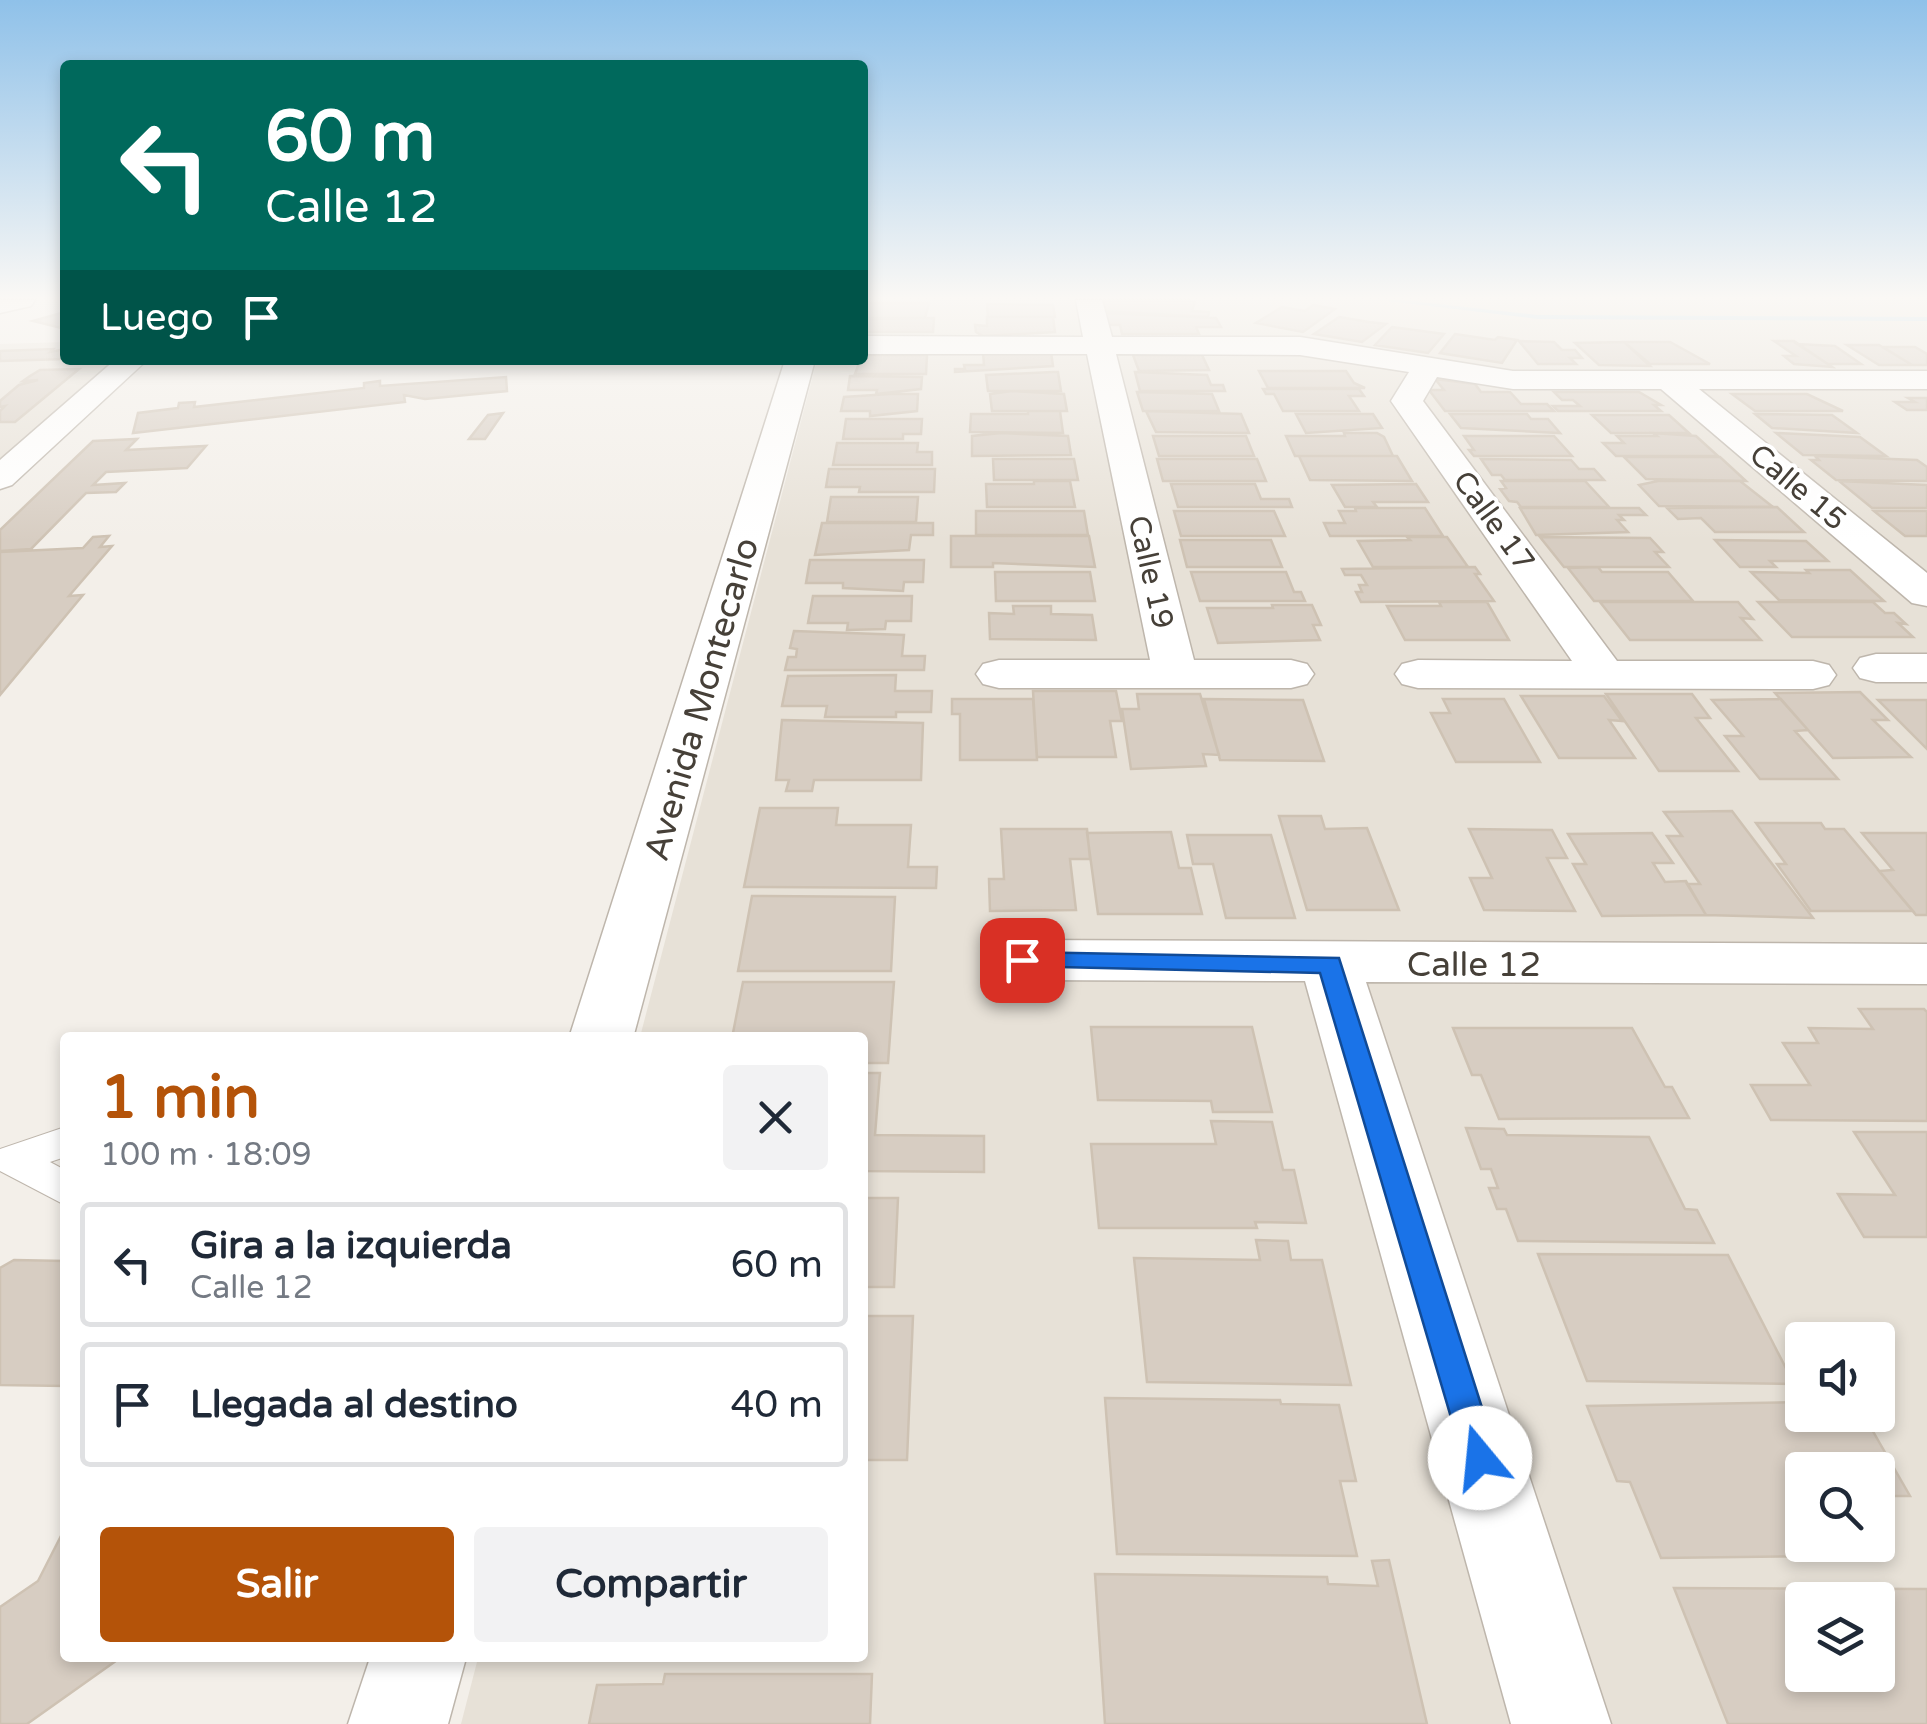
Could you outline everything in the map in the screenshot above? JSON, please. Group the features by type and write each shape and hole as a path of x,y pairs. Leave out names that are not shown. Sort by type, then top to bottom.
{"street":[{"path":"3,472 108,380"},
{"name":"Avenida Montecarlo","path":"603,1032 794,380"},
{"name":"Calle 19","path":"1000,674 1174,673 1105,380"},
{"name":"Calle 17","path":"1419,380 1407,401 1604,674"},
{"name":"Calle 15","path":"1670,380 1927,594"},
{"path":"1876,668 1927,668"},
{"path":"1174,673 1292,674"},
{"path":"1418,674 1813,675"},
{"name":"Calle 12","path":"1022,960 1927,964"},
{"path":"1330,964 1561,1724"},
{"path":"398,1724 417,1662"}],"lane":[{"path":"6,1160 60,1144"},
{"path":"6,1160 60,1187"}],"shaded area":[{"path":"0,380 93,380 0,461"},
{"path":"812,380 1927,380 1927,1724 461,1724 477,1662 868,1662 868,1032 641,1032"}],"building":[{"path":"65,380 15,422 0,422 0,411 5,406 0,407 0,401 19,385"},
{"path":"506,380 507,391 425,399 404,395 405,402 133,433 138,413 178,408 179,403 195,402 194,407 364,388 364,383 380,381 380,386"},
{"path":"849,380 922,380 921,389 876,394 877,390 848,390"},
{"path":"987,380 1059,380 1061,391 988,391"},
{"path":"1137,380 1209,380 1211,385 1223,385 1225,391 1140,391"},
{"path":"1264,380 1352,380 1365,388 1268,388"},
{"path":"1436,380 1475,384 1481,392 1510,392 1521,404 1547,404 1554,411 1445,411 1429,390 1444,390"},
{"path":"1263,389 1359,389 1364,396 1349,396 1359,411 1283,411 1274,394 1266,394"},
{"path":"1137,392 1212,394 1219,411 1143,411"},
{"path":"1554,392 1639,392 1661,405 1654,405 1661,411 1558,411 1553,406 1580,406 1573,400 1562,400"},
{"path":"918,394 917,411 870,416 870,411 841,411 844,397"},
{"path":"990,394 1064,394 1067,411 992,411"},
{"path":"1732,394 1807,394 1843,411 1755,411"},
{"path":"1908,398 1927,398 1927,410 1907,410 1895,402 1915,402"},
{"path":"1060,411 1063,433 970,432 971,414"},
{"path":"1146,411 1241,414 1249,433 1156,432"},
{"path":"503,413 485,439 469,439 488,415"},
{"path":"1296,414 1373,414 1382,428 1306,433"},
{"path":"1450,414 1527,414 1531,419 1548,419 1560,433 1461,428"},
{"path":"1755,414 1832,415 1857,433 1772,428"},
{"path":"1592,415 1669,415 1689,433 1611,433"},
{"path":"846,419 922,419 921,434 903,434 903,439 843,439"},
{"path":"1344,433 1377,433 1384,437 1393,456 1295,456 1286,436 1345,436"},
{"path":"1653,433 1696,436 1718,456 1616,456 1603,443 1624,443 1617,436 1657,436"},
{"path":"1776,433 1860,437 1886,456 1803,455"},
{"path":"972,436 1068,436 1071,455 972,456"},
{"path":"1153,436 1246,436 1254,456 1159,456"},
{"path":"1464,436 1554,436 1572,456 1474,456"},
{"path":"137,439 126,450 206,446 187,468 106,472 93,485 125,483 116,492 86,493 31,549 0,551 0,530 93,441"},
{"path":"837,443 918,443 917,452 932,452 932,465 833,465"},
{"path":"1299,456 1397,456 1412,481 1310,480"},
{"path":"1815,456 1917,460 1927,467 1927,481 1836,480 1811,460 1819,460"},
{"path":"1624,457 1720,457 1746,481 1646,479"},
{"path":"993,459 1074,459 1078,480 994,480"},
{"path":"1157,459 1257,459 1266,481 1163,481"},
{"path":"1481,459 1571,460 1579,469 1594,469 1604,480 1505,480 1501,475 1492,475"},
{"path":"829,469 935,469 934,492 859,492 860,487 826,487"},
{"path":"1070,481 1075,507 987,507 986,484"},
{"path":"1501,481 1585,481 1609,507 1521,507 1509,501 1500,489 1506,488"},
{"path":"1658,481 1740,481 1773,507 1659,506 1639,485"},
{"path":"1839,481 1927,485 1927,508 1872,508"},
{"path":"1171,484 1255,484 1261,499 1289,499 1292,507 1178,507"},
{"path":"1416,484 1428,502 1373,502 1377,507 1345,507 1332,485"},
{"path":"831,497 918,497 916,522 827,522"},
{"path":"1777,507 1804,532 1715,532 1701,518 1678,519 1667,508"},
{"path":"1355,508 1425,508 1443,536 1330,536 1324,523 1345,523 1339,511 1356,511"},
{"path":"1520,508 1639,508 1646,515 1619,515 1624,520 1617,520 1628,532 1536,535"},
{"path":"976,511 1084,511 1088,535 976,535"},
{"path":"1174,511 1274,511 1285,536 1181,536"},
{"path":"1874,511 1927,511 1927,536 1905,536"},
{"path":"822,523 933,523 933,535 911,535 909,550 815,555"},
{"path":"109,536 100,547 112,546 69,596 83,595 0,695 0,552 83,548 93,537"},
{"path":"951,536 1089,536 1095,567 993,563 993,567 951,567"},
{"path":"1407,537 1447,537 1468,567 1373,567 1358,541 1410,540"},
{"path":"1540,537 1650,538 1663,552 1655,552 1669,567 1564,567"},
{"path":"1180,540 1271,540 1282,567 1187,567"},
{"path":"1715,540 1806,541 1828,561 1770,561 1776,567 1740,567"},
{"path":"810,560 924,560 923,582 904,582 903,591 843,588 843,583 806,583"},
{"path":"1475,567 1480,574 1475,574 1494,601 1361,602 1356,592 1362,592 1359,585 1367,585 1361,575 1345,575 1342,569"},
{"path":"1598,567 1602,572 1668,572 1693,601 1594,601 1568,568"},
{"path":"1806,570 1850,570 1884,601 1779,600 1751,572 1809,573"},
{"path":"995,572 1090,572 1095,601 996,601"},
{"path":"1191,572 1286,572 1294,592 1301,592 1305,601 1200,601"},
{"path":"813,596 912,596 911,621 886,621 885,629 847,630 848,623 808,623"},
{"path":"1439,602 1487,602 1509,640 1405,640 1387,606 1441,606"},
{"path":"1600,602 1738,602 1753,619 1741,618 1761,640 1630,640"},
{"path":"1758,602 1873,602 1885,613 1894,613 1906,624 1898,623 1913,637 1792,637"},
{"path":"1272,605 1312,605 1321,625 1313,625 1320,640 1218,643 1207,608 1273,608"},
{"path":"1013,606 1051,606 1051,614 1092,615 1096,640 990,639 989,613 1014,614"},
{"path":"794,631 904,635 902,656 925,656 924,670 785,670 788,657 796,657 797,649 790,648"},
{"path":"896,675 895,691 932,691 931,712 896,712 896,717 825,717 827,706 782,706 788,676"},
{"path":"1033,691 1116,691 1122,721 1110,721 1116,757 1037,757"},
{"path":"1860,692 1888,720 1873,720 1911,757 1833,758 1775,693"},
{"path":"1137,694 1200,694 1219,755 1203,754 1206,766 1131,769 1122,709 1139,709"},
{"path":"1606,694 1692,694 1710,718 1696,718 1738,771 1659,771"},
{"path":"1521,696 1604,696 1622,721 1609,720 1635,758 1559,758"},
{"path":"952,699 1033,699 1037,760 960,760 960,714 952,714"},
{"path":"1204,699 1303,700 1324,761 1220,760"},
{"path":"1443,699 1504,699 1540,762 1456,762 1431,713 1450,713"},
{"path":"1781,699 1808,730 1795,731 1838,779 1760,779 1725,736 1743,736 1712,700"},
{"path":"1878,700 1927,700 1927,749"},
{"path":"782,720 923,723 921,780 814,780 812,791 786,791 789,780 776,780"},
{"path":"760,808 838,808 836,825 911,825 908,867 937,867 936,888 744,887"},
{"path":"1732,811 1813,918 1706,915 1687,884 1700,884 1667,836 1682,836 1664,812"},
{"path":"1279,816 1321,816 1325,829 1367,828 1399,910 1307,910"},
{"path":"1756,823 1821,823 1825,829 1844,829 1913,911 1811,911 1777,864 1786,864"},
{"path":"1001,829 1087,829 1090,859 1070,859 1076,910 990,911 989,879 1004,879"},
{"path":"1469,829 1552,830 1567,858 1547,858 1575,911 1484,910 1470,878 1492,878"},
{"path":"1171,832 1179,868 1191,868 1202,914 1098,914 1087,833"},
{"path":"1652,833 1673,863 1653,863 1665,882 1686,881 1706,915 1602,916 1573,864 1586,864 1568,834"},
{"path":"1862,833 1927,833 1927,915 1916,915 1879,871 1893,870"},
{"path":"1187,835 1271,835 1295,918 1226,918 1213,864 1193,864"},
{"path":"752,896 895,897 891,971 738,971"},
{"path":"743,982 894,982 888,1063 868,1063 868,1032 733,1032"},
{"path":"1859,1009 1927,1012 1927,1121 1771,1120 1751,1085 1810,1085 1783,1043 1818,1043 1809,1028 1873,1029"},
{"path":"1091,1027 1252,1027 1272,1112 1213,1112 1211,1101 1098,1100"},
{"path":"1453,1028 1632,1028 1665,1087 1672,1087 1689,1118 1499,1119 1481,1075 1472,1075"},
{"path":"868,1073 880,1073 875,1135 984,1136 984,1172 868,1171"},
{"path":"1211,1121 1272,1122 1283,1170 1294,1170 1306,1223 1255,1222 1257,1228 1099,1228 1091,1144 1216,1144"},
{"path":"1466,1128 1504,1129 1507,1135 1649,1137 1685,1209 1697,1210 1714,1243 1518,1241 1506,1209 1497,1209 1489,1188 1498,1188 1491,1169 1481,1169"},
{"path":"1854,1132 1927,1132 1927,1237 1864,1237 1838,1194 1895,1195"},
{"path":"868,1198 898,1198 894,1287 868,1287"},
{"path":"1256,1240 1288,1241 1291,1260 1322,1260 1351,1385 1147,1382 1134,1258 1260,1260"},
{"path":"1538,1254 1728,1255 1785,1366 1785,1384 1587,1381"},
{"path":"14,1260 60,1261 60,1386 0,1385 0,1268"},
{"path":"868,1316 913,1316 907,1460 868,1460"},
{"path":"1105,1398 1280,1400 1281,1404 1339,1405 1356,1481 1340,1481 1357,1556 1117,1554"},
{"path":"1785,1402 1785,1432 1873,1432 1885,1452 1785,1452 1785,1556 1661,1558 1630,1482 1617,1481 1587,1406"},
{"path":"1895,1470 1910,1496 1895,1496"},
{"path":"60,1538 60,1662 114,1662 27,1724 0,1724 0,1607 38,1581"},
{"path":"1389,1560 1427,1724 1105,1724 1095,1574 1327,1577 1328,1584 1378,1586 1372,1561"},
{"path":"1674,1588 1785,1588 1785,1692 1895,1692 1895,1589 1927,1589 1927,1724 1728,1724"},
{"path":"665,1674 872,1674 870,1724 589,1724 597,1685 663,1684"}],"route":[{"path":"1022,960 1330,964 1480,1458"}]}
